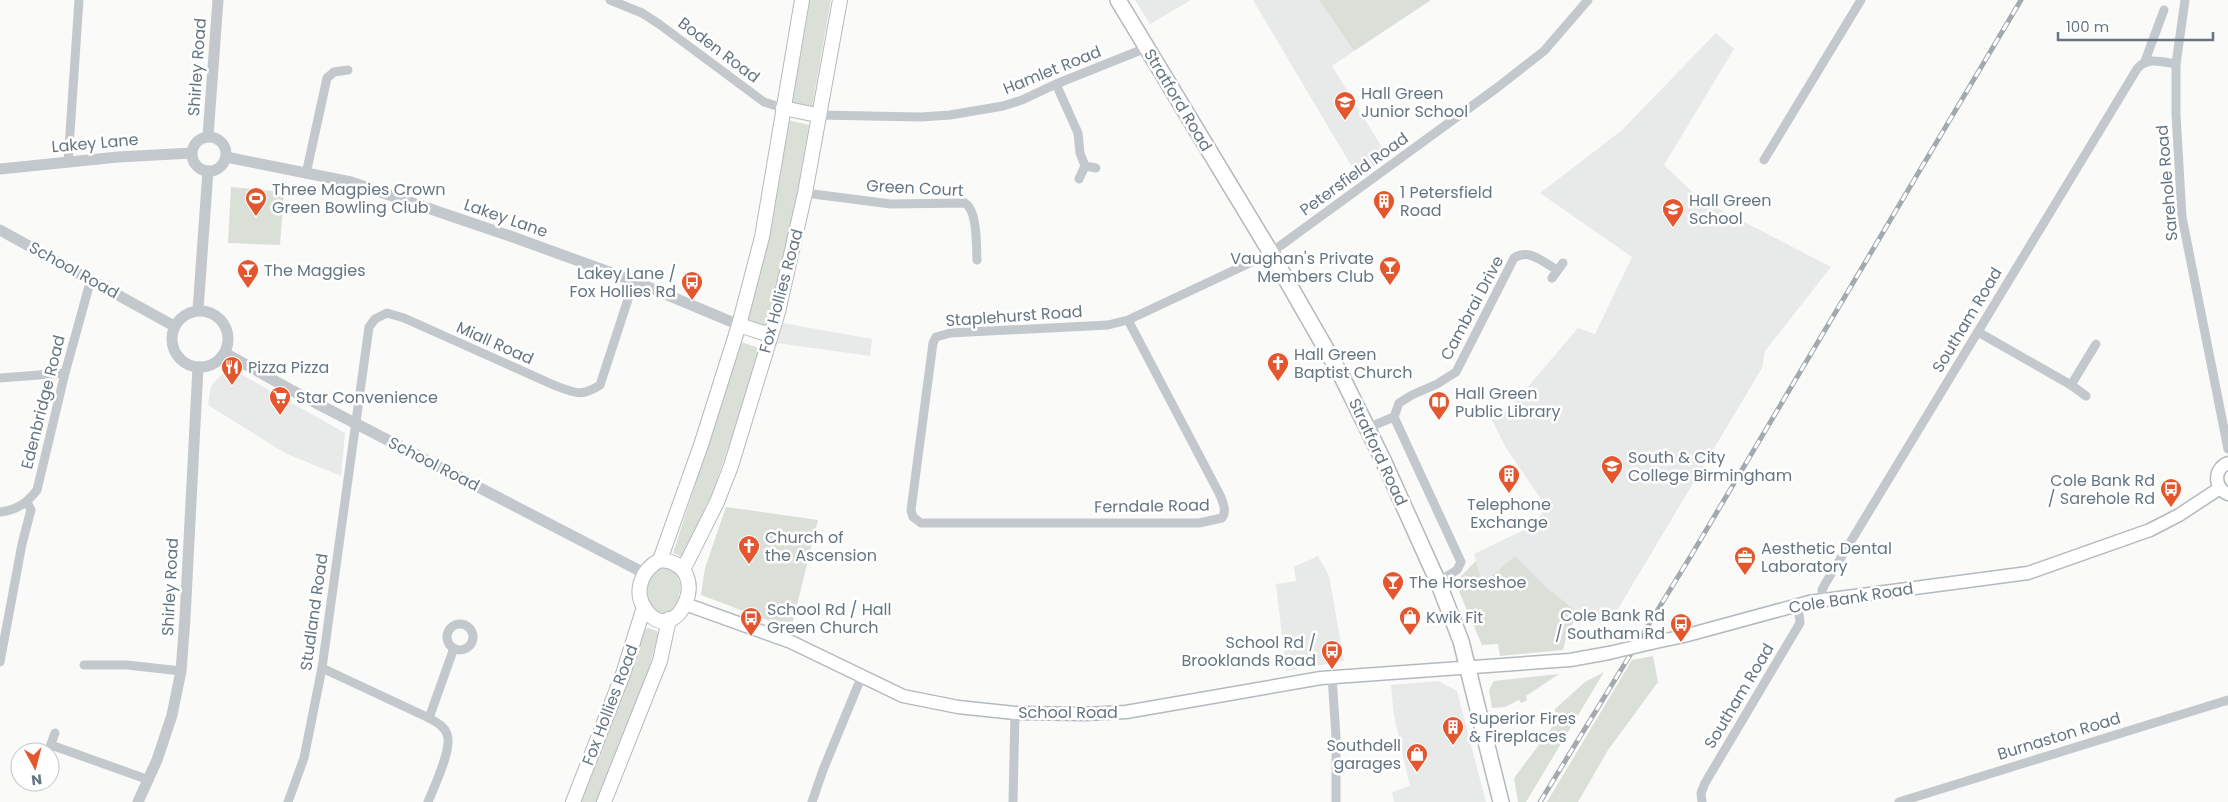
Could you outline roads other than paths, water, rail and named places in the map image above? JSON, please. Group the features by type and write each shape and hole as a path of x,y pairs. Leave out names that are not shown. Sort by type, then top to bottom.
{"highway":[{"name":"Stratford Road","path":"1118,0 1271,253 1342,377 1367,428 1438,582 1461,641 1501,802"}],"main road":[{"name":"Fox Hollies Road","path":"660,560 701,444 739,325 762,237 802,0"},
{"name":"Fox Hollies Road","path":"683,570 717,502 731,466 786,279 805,193 817,115 840,0"},
{"path":"783,108 817,115"},
{"path":"739,325 770,335"},
{"name":"Cole Bank Road","path":"1468,668 1570,660 1684,636 1824,599 2004,578 2028,573 2150,530 2224,491 2217,480 2218,472 2228,463"},
{"path":"660,560 674,563 683,570 688,588 685,604 679,615 669,619 656,619 644,607 640,587 644,573 660,560"},
{"name":"School Road","path":"685,604 791,642 861,678 903,696 958,707 1015,712 1085,714 1126,712 1332,676 1468,668"},
{"name":"Fox Hollies Road","path":"572,802 623,674 644,607"},
{"name":"Fox Hollies Road","path":"604,802 660,661 669,619"}],"street":[{"path":"68,162 79,0"},
{"name":"Shirley Road","path":"208,136 218,0"},
{"name":"Boden Road","path":"610,0 642,13 764,102 783,108"},
{"name":"Petersfield Road","path":"1271,253 1498,87 1544,51 1588,0"},
{"path":"1764,160 1861,0"},
{"name":"Sarehole Road","path":"2184,0 2176,64 2176,114 2182,218 2228,449"},
{"name":"Southam Road","path":"1824,599 1822,590 1824,584 2137,69 2145,61 2164,10"},
{"name":"Hamlet Road","path":"817,115 921,117 950,115 1003,106 1022,100 1056,84 1146,48"},
{"path":"2145,61 2151,60 2176,64"},
{"path":"306,174 328,78 334,72 348,70"},
{"path":"1056,84 1064,107 1074,122 1084,166 1079,179"},
{"path":"208,136 222,142 225,147 226,157 221,166 208,171 198,167 192,152 199,140 208,136"},
{"name":"Lakey Lane","path":"0,168 192,152"},
{"name":"Lakey Lane","path":"226,157 351,182 510,236 634,281 739,325"},
{"path":"1084,166 1096,168"},
{"path":"198,310 208,171"},
{"name":"Green Court","path":"805,193 891,204 965,203 970,206 973,214 976,260"},
{"name":"School Road","path":"0,230 174,326"},
{"name":"Staplehurst Road","path":"921,523 913,517 911,510 933,343 936,337 950,333 1108,325 1128,320 1271,253"},
{"name":"Cambrai Drive","path":"1394,417 1399,403 1412,394 1437,384 1456,372 1514,258 1528,253 1557,270"},
{"name":"Edenbridge Road","path":"27,502 37,490 65,373 91,279"},
{"name":"Miall Road","path":"356,423 369,327 375,319 387,313 404,318 556,386 576,393 589,392 600,385 634,281"},
{"path":"198,310 212,312 224,323 228,338 225,353 214,363 198,367 184,362 173,349 171,340 174,326 187,313 198,310"},
{"name":"Ferndale Road","path":"921,523 1199,523 1222,518 1224,508 1220,495 1128,320"},
{"path":"1978,332 2071,385 2086,396"},
{"path":"2071,385 2096,344"},
{"name":"School Road","path":"225,353 644,573"},
{"name":"Shirley Road","path":"138,802 149,780 172,715 181,671 198,367"},
{"path":"0,378 65,373"},
{"path":"1367,428 1394,417 1461,562 1457,570 1438,582"},
{"name":"Studland Road","path":"288,802 304,758 322,668 356,423"},
{"path":"0,512 10,511 27,502 31,510 22,544 0,662"},
{"name":"Southam Road","path":"1702,802 1701,792 1705,783 1800,623 1798,605"},
{"path":"430,718 454,648"},
{"path":"84,665 127,665 181,671"},
{"path":"322,668 378,696 430,718 442,727 447,734 448,748 428,802"},
{"path":"1332,676 1336,737 1336,802"},
{"path":"812,802 861,678"},
{"name":"Burnaston Road","path":"1899,802 2228,700"},
{"path":"1013,802 1015,712"},
{"path":"51,742 55,733"},
{"path":"60,752 149,780"}],"railway":[{"path":"1540,802 1692,554 2021,0"}],"place":[{"name":"Hall Green Junior School","path":"1345,121"},
{"name":"Three Magpies Crown Green Bowling Club","path":"256,217"},
{"name":"1 Petersfield Road","path":"1384,220"},
{"name":"Hall Green School","path":"1673,228"},
{"name":"Vaughan's Private Members Club","path":"1390,286"},
{"name":"The Maggies","path":"248,289"},
{"name":"Lakey Lane / Fox Hollies Rd","path":"692,301"},
{"name":"Hall Green Baptist Church","path":"1278,382"},
{"name":"Pizza Pizza","path":"232,386"},
{"name":"Star Convenience","path":"280,416"},
{"name":"Hall Green Public Library","path":"1439,421"},
{"name":"South & City College Birmingham","path":"1612,485"},
{"name":"Telephone Exchange","path":"1509,494"},
{"name":"Cole Bank Rd / Sarehole Rd","path":"2171,508"},
{"name":"Church of the Ascension","path":"749,565"},
{"name":"Aesthetic Dental Laboratory","path":"1745,576"},
{"name":"The Horseshoe","path":"1393,601"},
{"name":"Kwik Fit","path":"1410,636"},
{"name":"School Rd / Hall Green Church","path":"751,637"},
{"name":"Cole Bank Rd / Southam Rd","path":"1681,643"},
{"name":"School Rd / Brooklands Road","path":"1332,670"},
{"name":"Superior Fires & Fireplaces","path":"1453,746"},
{"name":"Southdell garages","path":"1417,773"}]}
